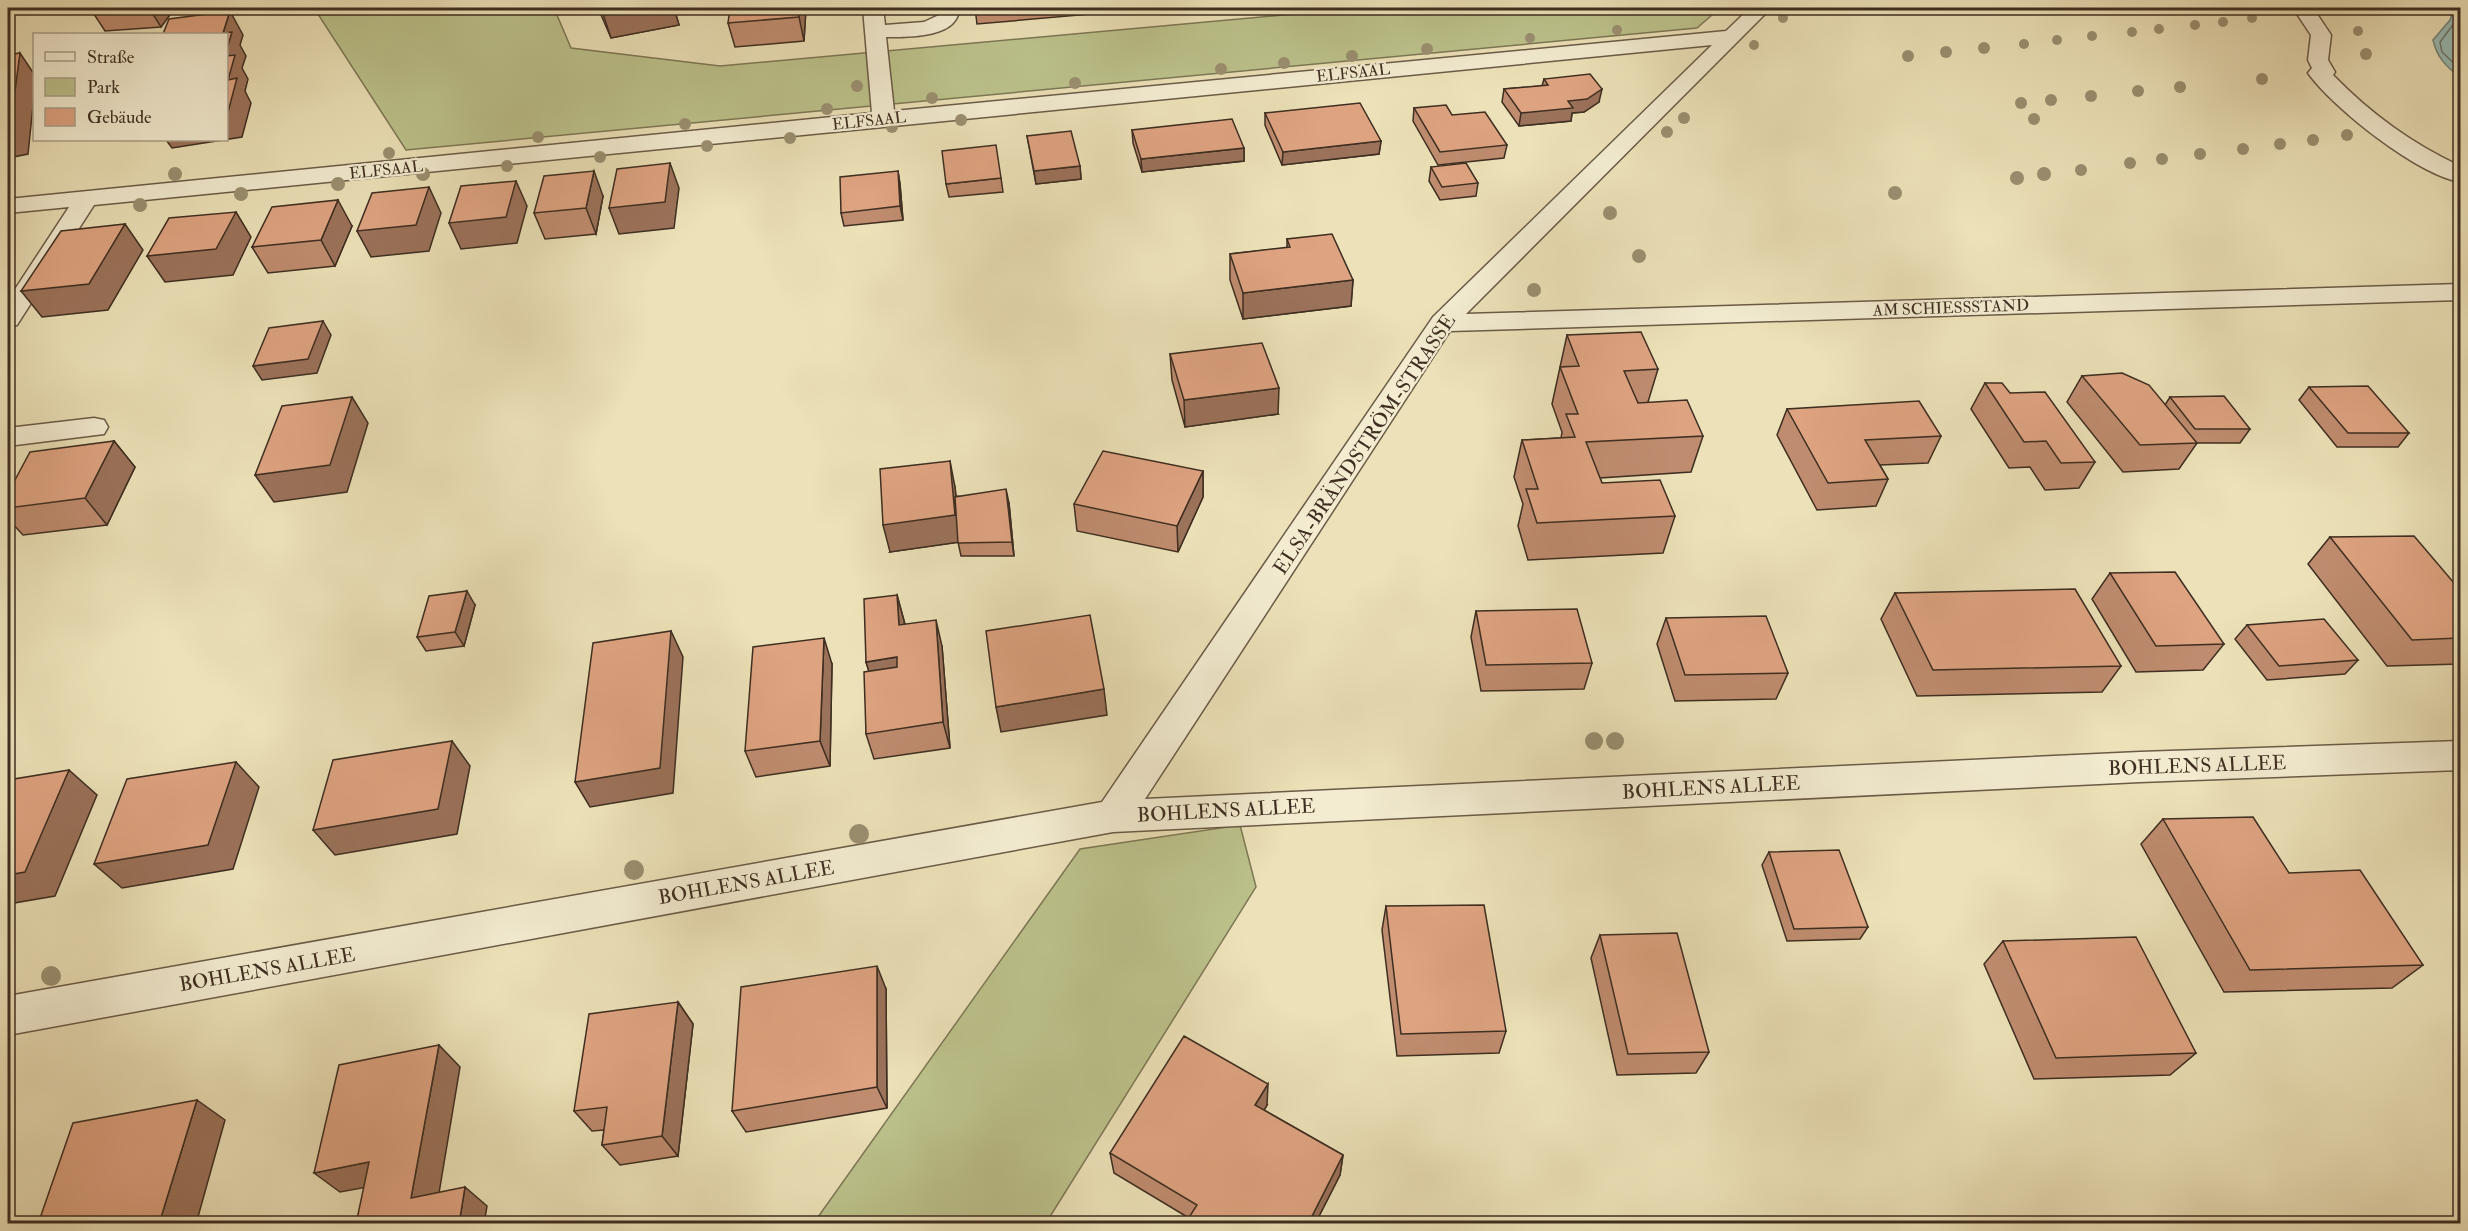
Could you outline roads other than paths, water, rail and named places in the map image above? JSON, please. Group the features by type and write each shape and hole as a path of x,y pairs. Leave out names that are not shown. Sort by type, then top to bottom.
{"street":[{"path":"873,8 884,119"},
{"path":"876,32 930,27 946,20 949,17 949,8"},
{"name":"ELSA-BRÄNDSTRÖM-STRASSE","path":"1113,816 1442,323 1761,8"},
{"path":"2303,8 2321,35 2319,60 2324,72 2319,73 2359,113 2386,133 2440,166 2460,175"},
{"name":"ELFSAAL","path":"8,206 1731,37"},
{"path":"8,319 86,199"},
{"name":"AM SCHIESSSTAND","path":"1442,323 2460,292"},
{"path":"8,437 94,427"},
{"name":"BOHLENS ALLEE","path":"8,1016 1113,816 2140,767 2460,756"}],"water":[{"path":"2454,8 2460,8 2460,77 2443,61 2433,40 2450,20"}]}
